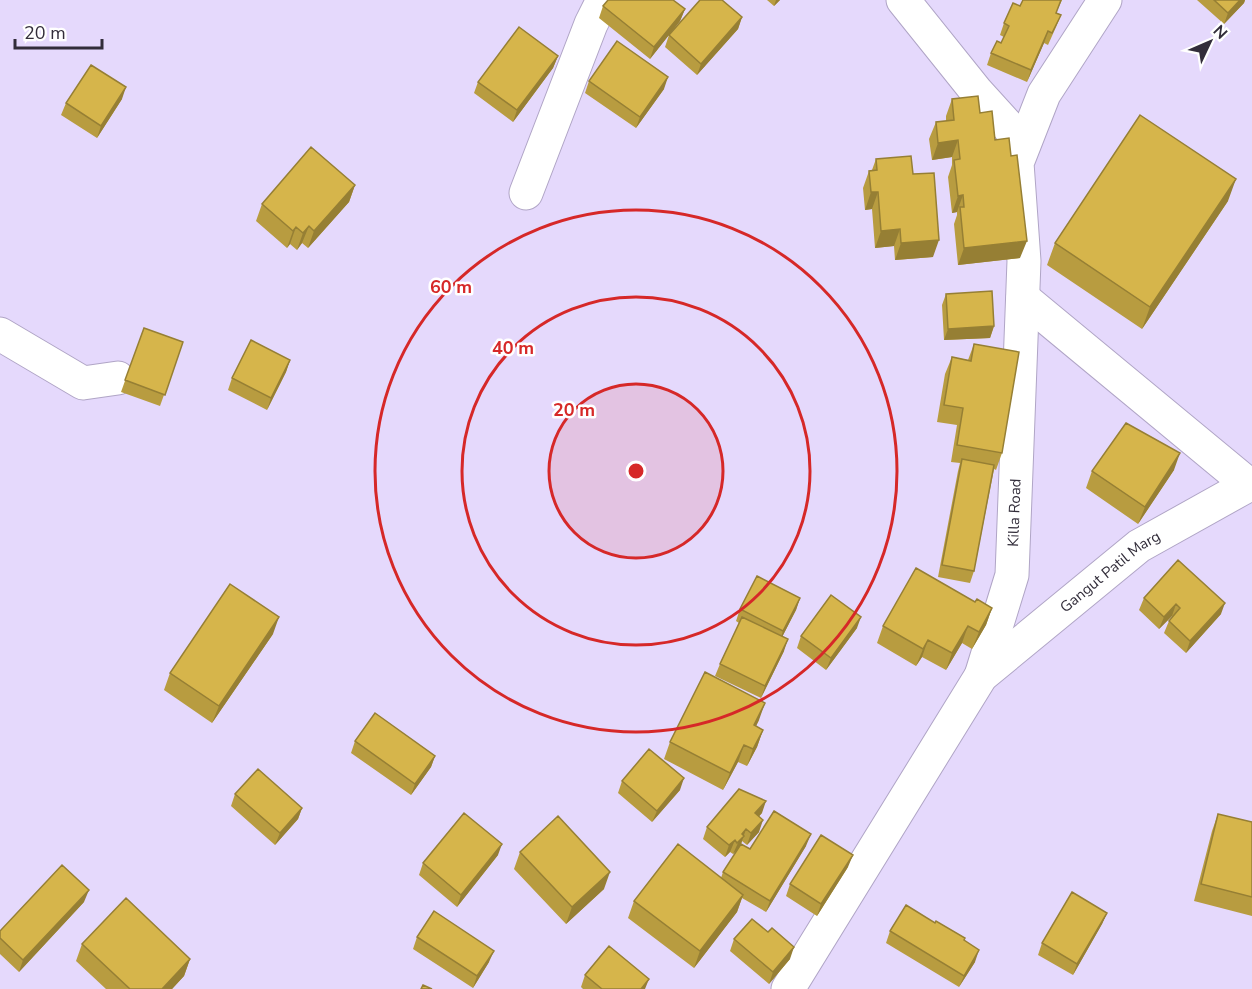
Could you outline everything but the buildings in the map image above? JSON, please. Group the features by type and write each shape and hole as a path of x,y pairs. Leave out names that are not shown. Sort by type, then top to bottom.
{"street":[{"path":"526,193 591,24 603,0"},
{"path":"903,0 976,91 1024,144"},
{"name":"Killa Road","path":"788,989 981,676 1011,575 1024,261 1017,163 1044,94 1105,0"},
{"path":"1023,298 1251,484"},
{"path":"0,334 83,383 118,378"},
{"name":"Gangut Patil Marg","path":"981,676 1139,546 1251,484"}]}
